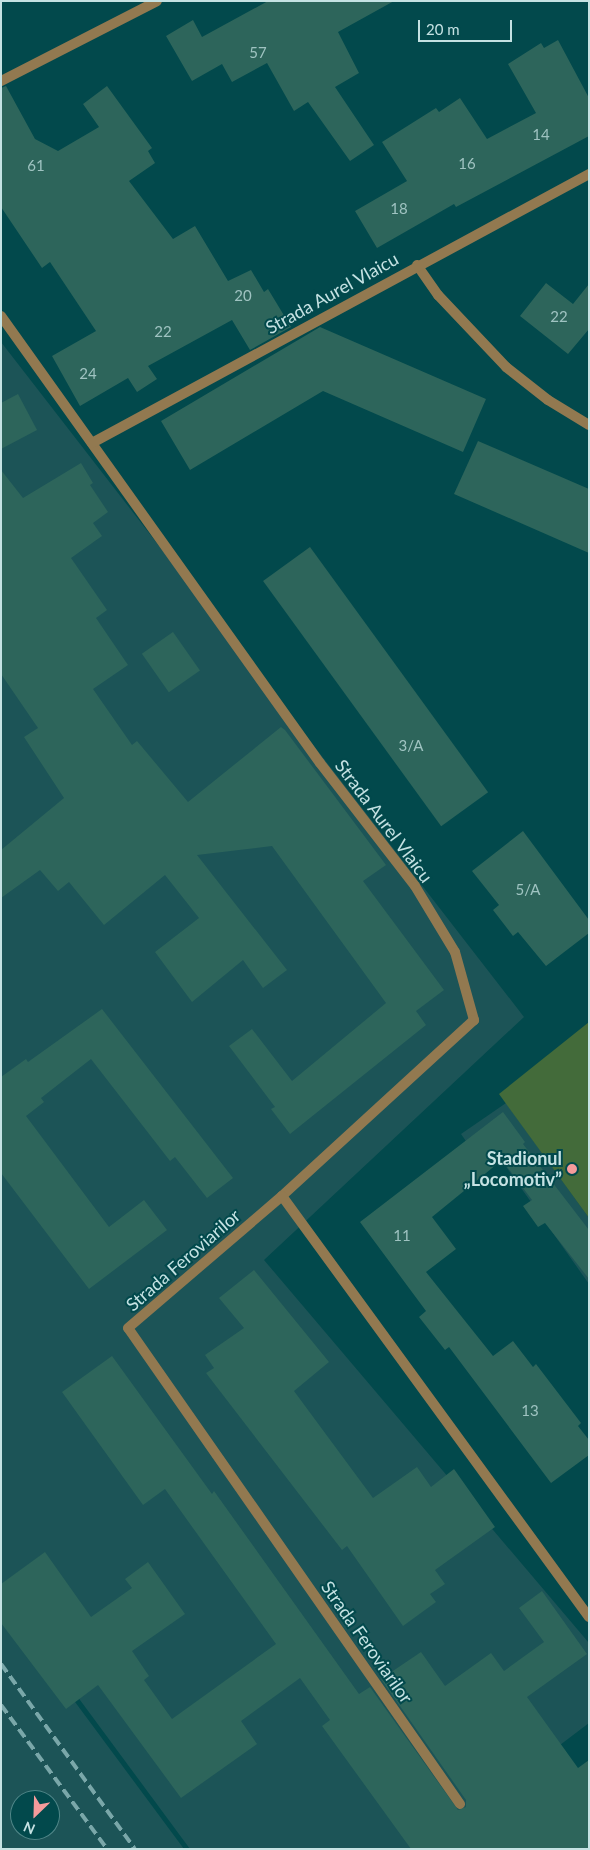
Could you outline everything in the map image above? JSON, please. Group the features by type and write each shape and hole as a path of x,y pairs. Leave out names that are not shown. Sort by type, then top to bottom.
{"street":[{"path":"1,81 157,1"},
{"name":"Strada Aurel Vlaicu","path":"92,442 417,265 589,174"},
{"path":"417,265 438,295 506,366 548,400 589,425"},
{"name":"Strada Aurel Vlaicu","path":"1,316 320,763 415,886 455,952 474,1020 282,1196"},
{"path":"282,1196 589,1617"},
{"name":"Strada Feroviarilor","path":"282,1196 128,1328 460,1804"}],"shaded area":[{"path":"1,342 524,1017 264,1260 589,1643 589,1723 498,1792 539,1849 190,1849 1,1593"},
{"path":"506,1103 589,1218 589,1284 502,1161 487,1171 461,1134"},
{"path":"1,1602 184,1849 1,1849"}],"green space":[{"name":"Stadionul „Locomotiv”","path":"589,1022 589,1218 499,1094"}],"building":[{"path":"268,1 394,1 338,32 359,73 335,87 374,145 350,161 308,102 294,111 267,63 232,82 222,64 192,81 166,36 193,20 202,37"},
{"path":"558,40 589,98 589,136 456,207 454,204 377,248 355,211 407,181 382,142 436,108 439,112 460,98 487,139 536,113 508,64 541,43 544,48"},
{"path":"6,86 35,139 58,151 99,127 83,104 107,86 152,148 148,151 155,163 129,181 173,239 195,226 228,281 251,270 264,292 268,289 291,327 250,350 232,320 148,366 157,379 137,392 128,378 80,406 52,356 96,331 50,262 42,268 1,207 1,88"},
{"path":"546,283 573,304 589,284 589,329 568,354 520,316"},
{"path":"320,327 486,399 463,452 323,391 190,470 161,421"},
{"path":"18,394 37,430 1,449 1,403"},
{"path":"478,441 589,489 589,553 454,494"},
{"path":"81,463 93,483 90,485 108,512 93,523 102,536 71,558 107,610 96,618 128,665 93,689 132,745 137,741 188,802 281,727 285,730 386,865 363,881 444,990 416,1011 426,1025 290,1134 271,1109 275,1107 229,1046 252,1029 292,1081 386,1003 272,846 197,855 287,970 263,988 243,960 192,1002 155,952 199,918 165,875 104,925 69,882 58,891 40,870 1,898 1,850 64,798 24,737 38,728 1,674 1,470 23,498"},
{"path":"310,547 488,792 441,826 263,581"},
{"path":"173,632 200,671 169,692 142,654"},
{"path":"523,831 589,920 589,933 546,966 518,932 513,936 493,910 499,905 472,871"},
{"path":"102,1009 233,1178 207,1198 175,1157 170,1161 91,1059 41,1098 44,1102 26,1116 109,1227 144,1200 167,1230 89,1289 1,1173 1,1077 26,1059 28,1062"},
{"path":"503,1112 525,1142 523,1144 589,1230 589,1279 545,1223 538,1227 523,1206 532,1200 502,1160 432,1217 456,1249 426,1272 493,1356 513,1341 533,1367 536,1364 581,1423 578,1426 589,1440 589,1455 551,1483 449,1347 445,1350 419,1317 426,1311 360,1222"},
{"path":"254,1270 329,1362 294,1391 373,1498 417,1467 431,1487 454,1469 495,1527 435,1570 445,1584 430,1594 436,1602 403,1626 347,1546 342,1550 206,1373 214,1368 205,1355 244,1328 219,1298"},
{"path":"112,1356 212,1494 214,1491 359,1694 370,1687 458,1810 466,1807 466,1800 381,1679 421,1652 445,1686 491,1653 504,1671 544,1642 519,1608 542,1591 587,1654 527,1697 578,1768 589,1760 589,1849 411,1849 322,1726 330,1720 300,1678 241,1721 257,1744 181,1798 98,1685 66,1709 1,1623 1,1584 45,1552 91,1617 132,1588 125,1579 148,1562 185,1614 132,1651 149,1676 144,1680 172,1719 276,1644 165,1489 143,1505 62,1392"}],"railway":[{"path":"1,1664 135,1849"},
{"path":"1,1705 107,1849"}],"place":[{"name":"Stadionul „Locomotiv”","path":"572,1169"}]}
